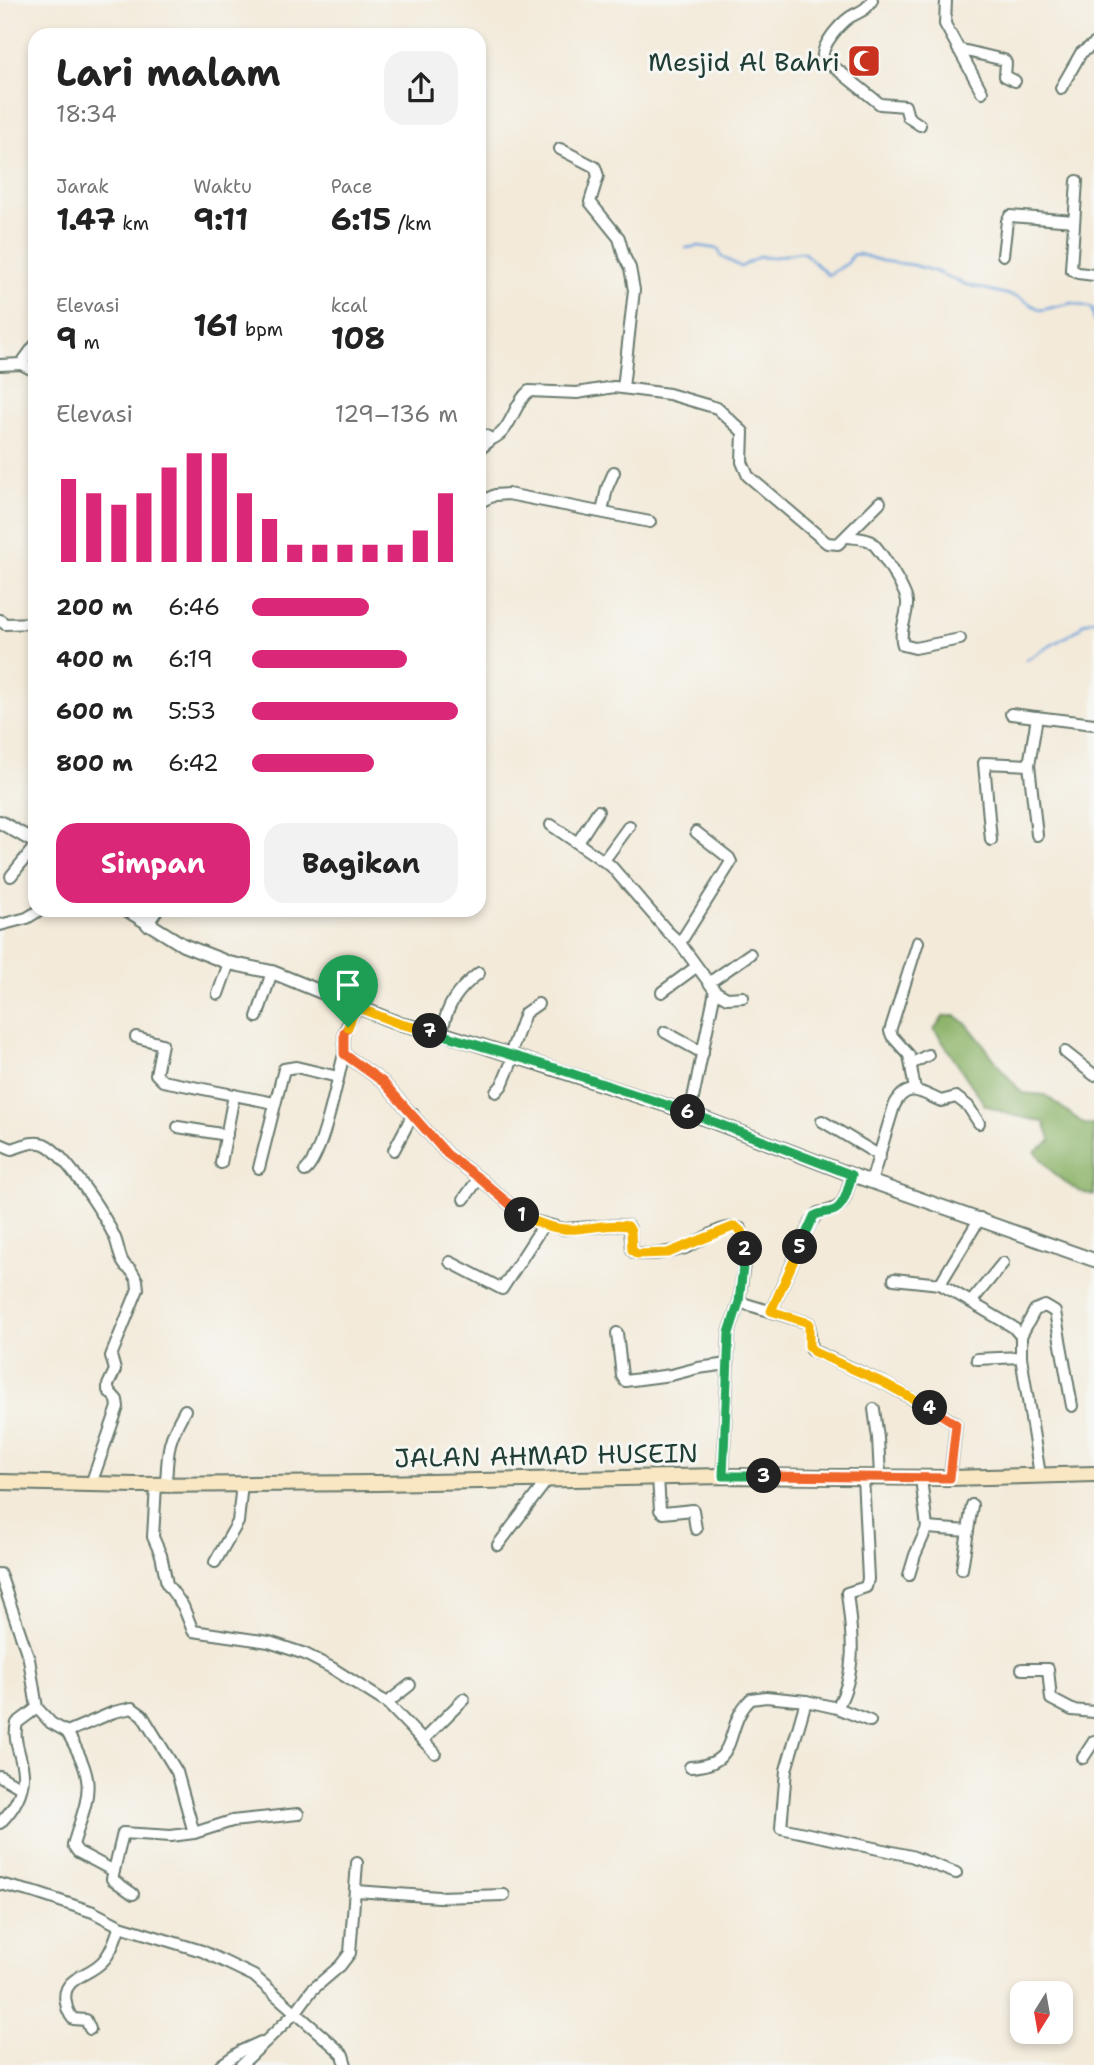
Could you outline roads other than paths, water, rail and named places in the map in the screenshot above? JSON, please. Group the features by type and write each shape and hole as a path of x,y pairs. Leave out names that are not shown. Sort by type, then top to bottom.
{"main road":[{"name":"JALAN AHMAD HUSEIN","path":"0,1482 161,1485 723,1476 950,1478 1094,1474"}],"street":[{"path":"872,0 868,8 849,18 838,30 824,48 823,58 880,104 905,106 908,117 920,125"},
{"path":"946,0 944,23 982,92"},
{"path":"1061,88 1081,54 1094,44"},
{"path":"958,49 1004,61 1004,76 1015,81"},
{"path":"560,149 595,167 597,176 590,202 619,237 633,279 623,388"},
{"path":"1077,181 1071,269 1078,274 1094,275"},
{"path":"1003,256 1010,216 1074,220"},
{"path":"21,364 28,354"},
{"path":"0,365 21,364 28,368"},
{"path":"486,444 505,429 521,397 529,391 577,393 614,387 669,394 718,408 743,432 742,462 748,477 827,543 838,544 848,537 880,502"},
{"path":"486,436 492,439"},
{"path":"602,512 607,488 614,472"},
{"path":"486,499 508,494 650,522"},
{"path":"848,537 866,540 875,545 904,593 907,602 901,634 904,645 915,648 960,639"},
{"path":"0,620 5,624 28,623"},
{"path":"1011,714 1094,724"},
{"path":"1037,717 1030,765 1037,835"},
{"path":"991,840 984,764 1030,765"},
{"path":"578,842 598,811"},
{"path":"551,825 605,859 680,943 712,987 727,998 743,997"},
{"path":"2,826 28,840"},
{"path":"605,859 629,826"},
{"path":"680,943 731,862 696,832"},
{"path":"11,876 28,853"},
{"path":"0,925 29,917"},
{"path":"136,917 183,945 229,963 272,972 400,1024 442,1033 690,1113 871,1182 1094,1260"},
{"path":"147,925 152,917"},
{"path":"915,1090 909,1055 892,1037 890,1031 918,942"},
{"path":"690,1113 703,1053 712,987 750,954"},
{"path":"218,994 229,963"},
{"path":"662,992 696,967"},
{"path":"257,1017 272,972"},
{"path":"442,1033 446,1012 453,998 479,973"},
{"path":"496,1092 502,1085 525,1013 538,1004"},
{"path":"305,1171 312,1165 327,1119 344,1054 344,1033 356,1007"},
{"path":"665,1032 703,1053"},
{"path":"136,1037 162,1044 156,1074 163,1081 274,1103"},
{"path":"1065,1052 1094,1075"},
{"path":"344,1054 383,1082 447,1154 521,1214 544,1224 572,1230 628,1226 631,1231 632,1250 645,1255 683,1248 726,1228 738,1227 743,1233 746,1248 739,1302 729,1333 723,1476"},
{"path":"911,1064 928,1055"},
{"path":"259,1168 282,1073 287,1067 338,1077"},
{"path":"871,1182 898,1098 915,1090 928,1093 941,1101 951,1097 962,1100 979,1122"},
{"path":"221,1163 234,1095"},
{"path":"394,1150 413,1114"},
{"path":"822,1121 880,1156"},
{"path":"178,1127 226,1135"},
{"path":"0,1144 12,1149 36,1143 44,1144 55,1153 89,1192 121,1251 121,1260 137,1280 138,1289 111,1356 115,1370 107,1385 117,1400 118,1407 91,1484"},
{"path":"771,1311 811,1222 818,1213 833,1211 841,1206 852,1175"},
{"path":"464,1199 479,1178"},
{"path":"940,1284 980,1219"},
{"path":"450,1262 502,1289 544,1224"},
{"path":"971,1302 1003,1263"},
{"path":"894,1279 940,1284 1013,1327 1021,1336"},
{"path":"739,1302 809,1323 809,1346 814,1352 884,1383 956,1424 950,1478"},
{"path":"1040,1475 1021,1357 1021,1336 1035,1310 1045,1306 1055,1312 1072,1406"},
{"path":"617,1333 622,1376 628,1382 728,1364"},
{"path":"976,1359 1021,1357"},
{"path":"874,1409 880,1476"},
{"path":"185,1410 171,1435 153,1537 161,1555 167,1584 183,1606 193,1631 269,1642 305,1654 387,1703 436,1753"},
{"path":"837,1708 847,1689 850,1665 852,1632 847,1593 866,1587 868,1579 863,1476"},
{"path":"658,1477 660,1510 665,1513 693,1510 696,1530"},
{"path":"909,1575 927,1528 921,1478"},
{"path":"498,1545 548,1479"},
{"path":"215,1562 238,1522 242,1483"},
{"path":"962,1569 972,1505"},
{"path":"927,1528 968,1531"},
{"path":"0,1574 29,1659 37,1708 51,1723 67,1732 86,1769 90,1788 73,1845 78,1852 114,1871"},
{"path":"1022,1669 1048,1669 1051,1699 1072,1710 1094,1712"},
{"path":"387,1703 410,1685"},
{"path":"690,1767 712,1764 721,1759 739,1717 751,1699 766,1697 806,1701 837,1708 870,1721"},
{"path":"423,1740 464,1699"},
{"path":"806,1701 786,1769 781,1828 911,1856 956,1872"},
{"path":"0,1823 12,1810 21,1788 23,1774 15,1731 17,1723 37,1708"},
{"path":"67,1732 114,1712 132,1708 142,1715 177,1772 194,1833"},
{"path":"1083,1758 1094,1741"},
{"path":"0,1776 21,1788"},
{"path":"133,1894 113,1881 123,1833 171,1836 194,1833 232,1821 298,1814"},
{"path":"241,2065 295,2013 312,1990 340,1966 350,1953 357,1863"},
{"path":"0,1884 36,1893 93,1912 120,1926 202,1951 254,1976 337,2048 346,2065"},
{"path":"356,1891 439,1897 504,1895"},
{"path":"90,2029 86,2020 73,2019 69,2015 64,1991 69,1983 96,1969 104,1960 120,1926"},
{"path":"221,2065 253,2044 264,2041"}],"waterway":[{"path":"686,248 699,246 718,249 722,257 741,267 760,256 803,252 828,275 848,263 852,255 858,254 934,271 964,284 1018,297 1041,310 1072,303 1092,308 1094,322"},
{"path":"1026,660 1079,629 1083,623 1094,620"}],"place":[{"name":"Mesjid Al Bahri","path":"864,61"}]}
